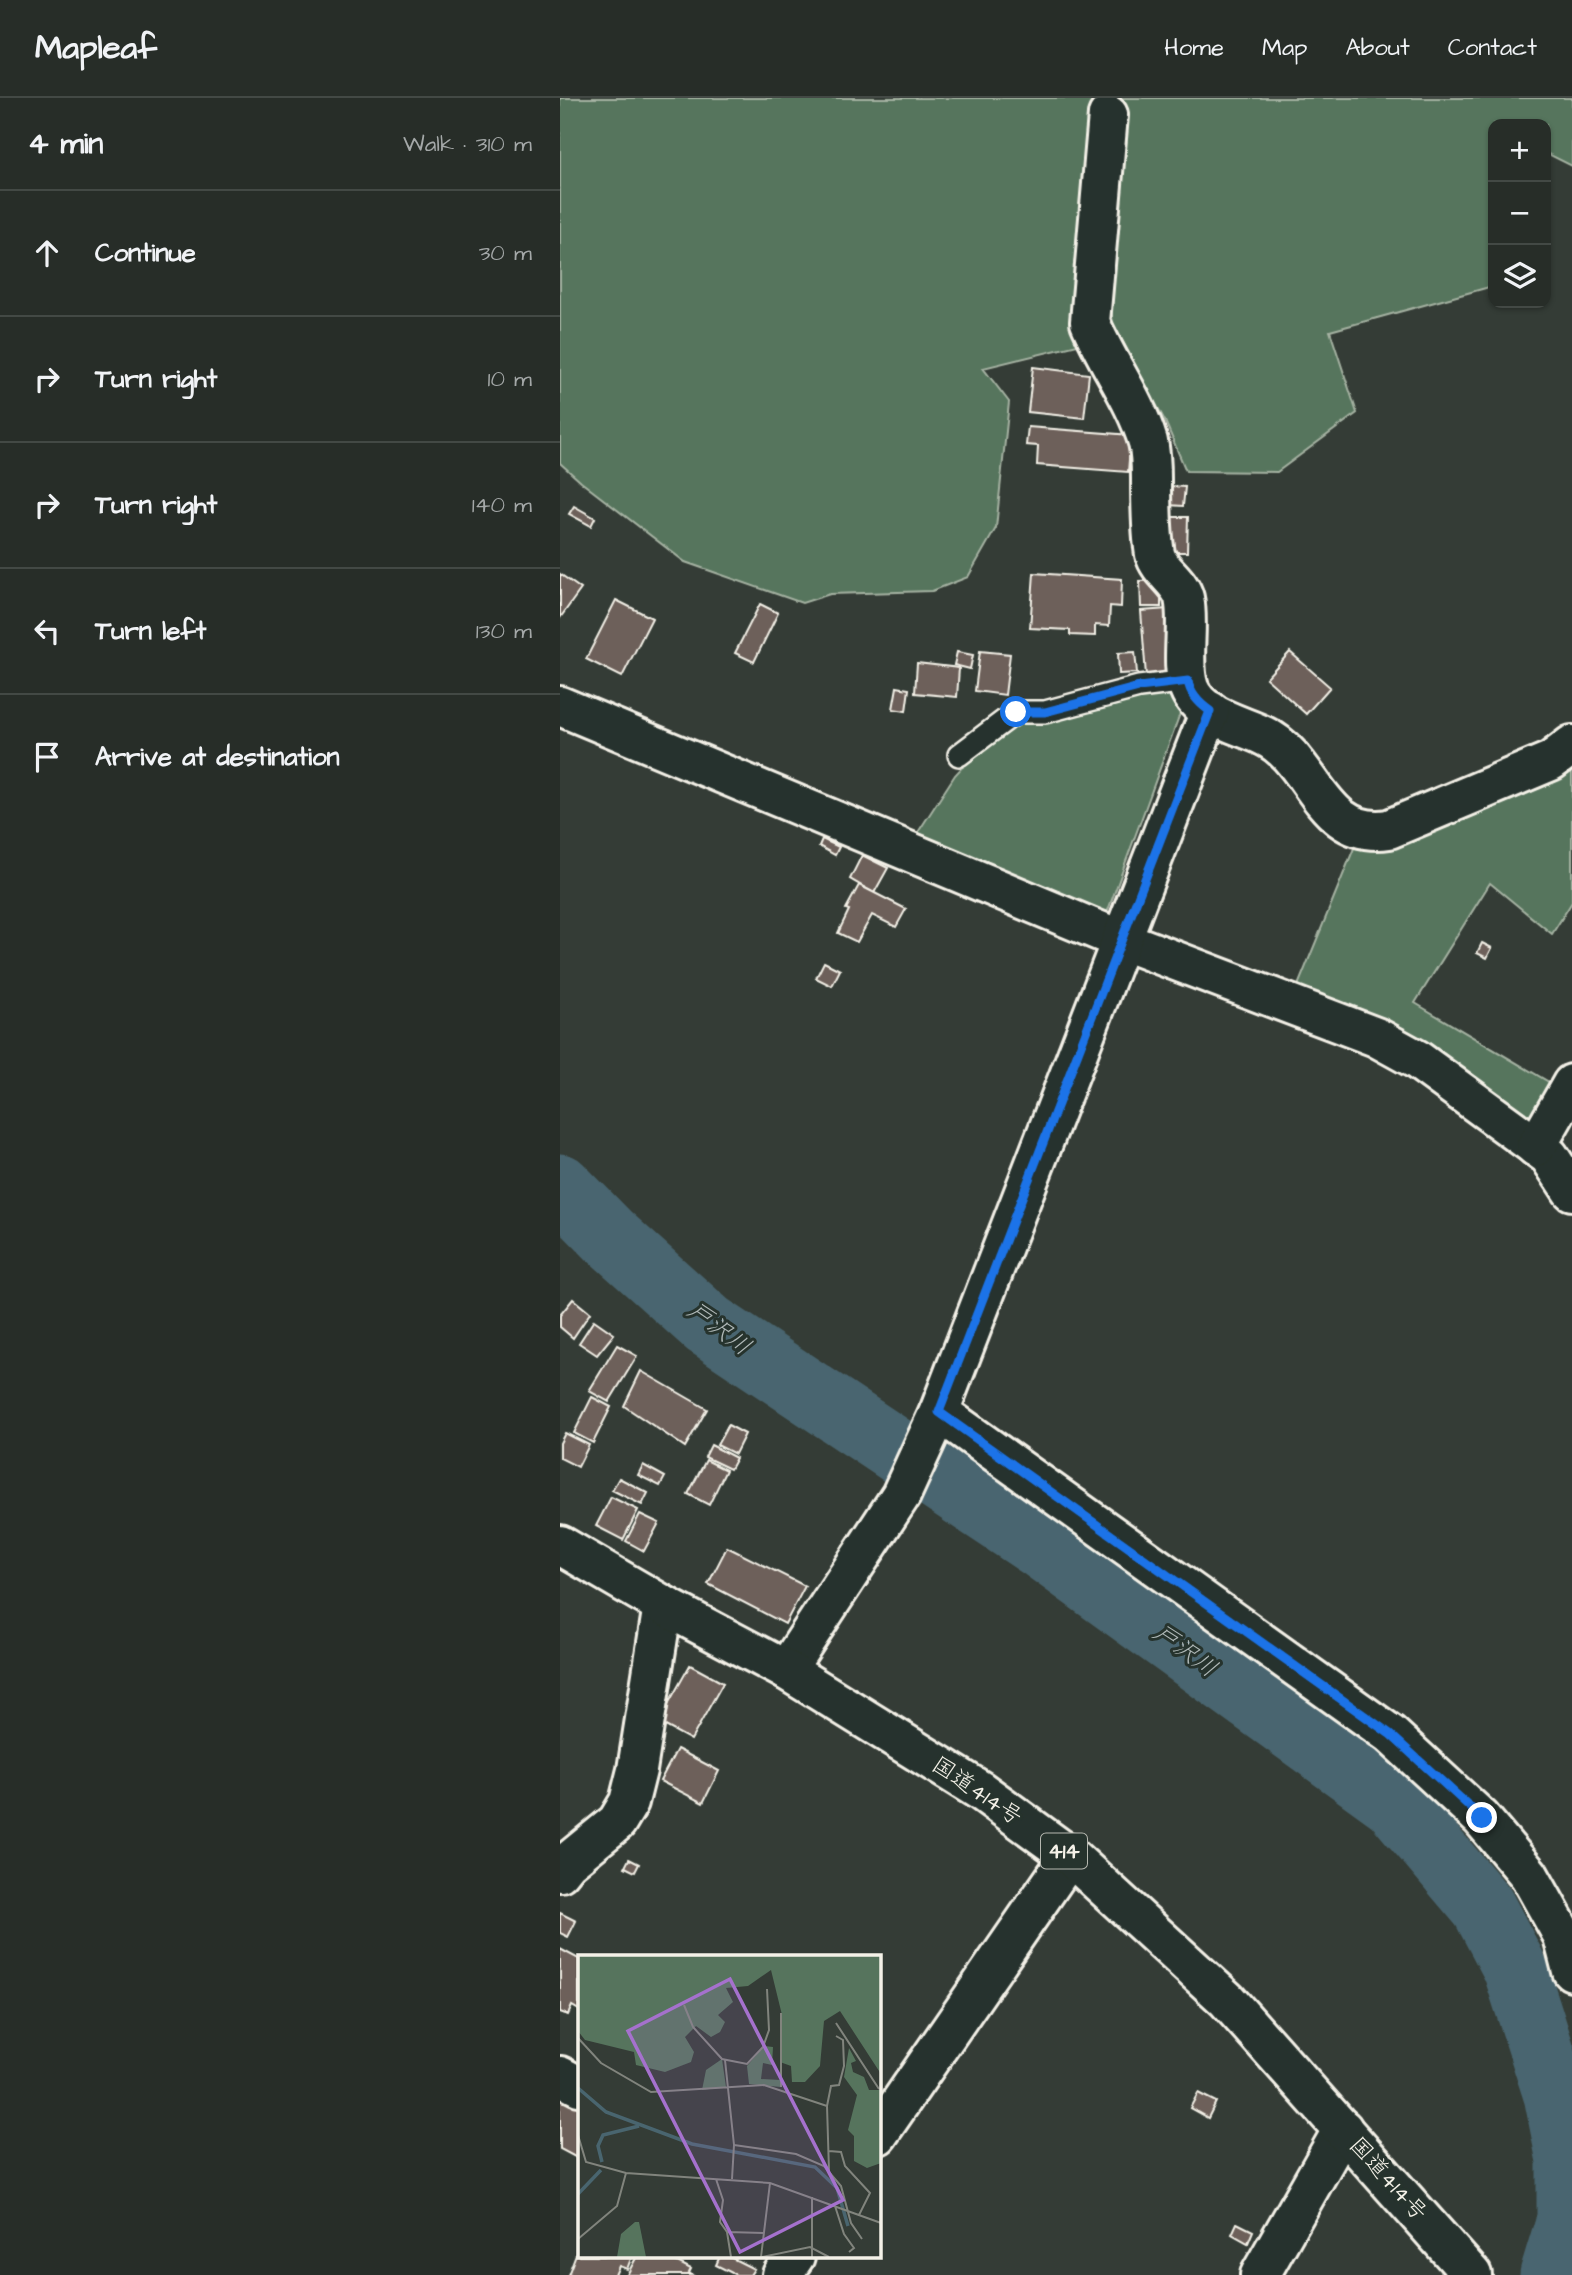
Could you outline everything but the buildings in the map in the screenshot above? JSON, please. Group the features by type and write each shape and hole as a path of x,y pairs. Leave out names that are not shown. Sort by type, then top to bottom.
{"main road":[{"path":"786,1670 901,1495 939,1412 1121,940 1199,696 1184,597 1156,555 1148,444 1119,375 1090,322 1108,115"},
{"path":"1199,696 1284,749 1323,802 1362,829 1373,831 1389,829 1551,761 1572,745"},
{"path":"560,706 1121,940 1376,1038 1416,1059 1549,1156 1572,1191"},
{"path":"1536,1147 1572,1084"},
{"path":"939,1412 1390,1734 1482,1818 1529,1875 1563,1936 1572,1971"},
{"name":"国道414号","path":"560,1545 663,1605 786,1670 981,1791 1070,1856 1227,2000 1472,2275"},
{"path":"560,1872 568,1862 617,1822 629,1802 637,1770 663,1605"},
{"path":"880,2132 1070,1856"},
{"path":"560,2076 578,2085"},
{"path":"1260,2275 1343,2129"},
{"path":"782,2275 794,2258"}],"lane":[{"path":"959,755 1012,713 1045,712 1139,687 1199,696"}],"green space":[{"path":"560,98 1572,98 1572,166 1551,156 1551,119 1488,119 1488,287 1330,331 1357,413 1277,472 1186,471 1165,421 1113,323 1102,257 1098,340 983,368 1009,402 996,528 968,577 932,591 830,594 802,603 685,562 560,463"},
{"path":"1189,689 1103,924 906,851 955,775 1012,713"},
{"path":"1572,758 1572,902 1552,934 1490,883 1415,1003 1564,1091 1536,1147 1295,993 1354,848 1424,813"}],"waterway":[{"name":"戸沢川","path":"560,1186 609,1236 708,1325 1040,1546 1394,1802 1483,1907 1515,1968 1556,2095 1569,2160 1569,2219 1552,2275"}],"route":[{"path":"1016,712 1045,712 1139,687 1188,681 1196,699 1210,711 939,1412 1390,1734 1482,1818"}]}
